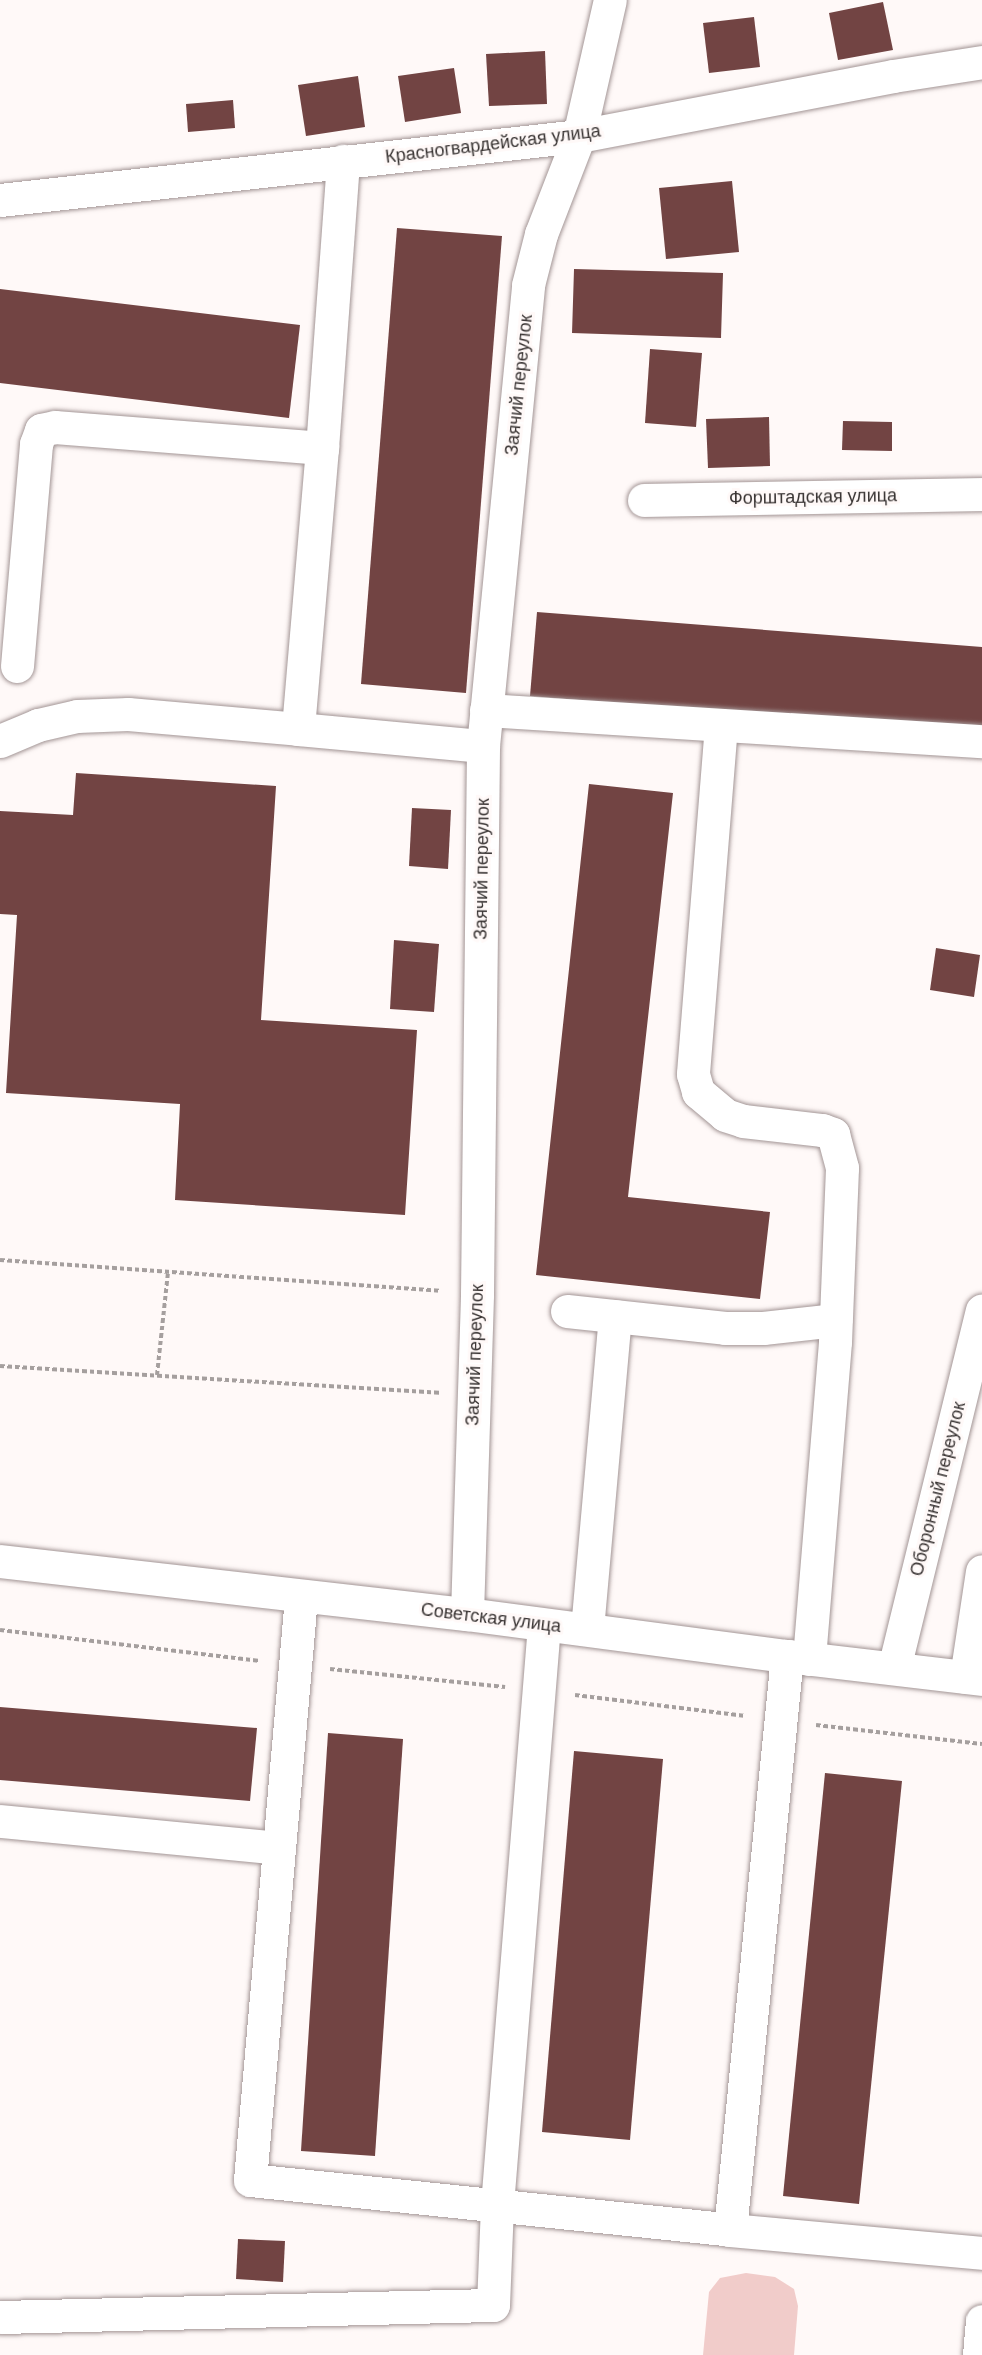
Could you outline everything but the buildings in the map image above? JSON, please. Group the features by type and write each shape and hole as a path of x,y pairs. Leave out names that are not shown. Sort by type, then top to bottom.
{"street":[{"name":"Заячий переулок","path":"467,1614 477,1294 483,746 486,710 528,285 541,234 579,136 610,0"},
{"name":"Красногвардейская улица","path":"0,200 579,136 893,76 982,62"},
{"path":"298,729 343,161"},
{"path":"17,666 36,444 41,430 55,427 322,448"},
{"name":"Форштадская улица","path":"644,500 982,494"},
{"path":"486,710 982,741"},
{"path":"0,741 38,725 77,716 128,714 483,746"},
{"path":"721,725 693,1074 698,1092 725,1115 743,1121 822,1130 833,1134 842,1168 836,1320 798,1657 780,1720 730,2230"},
{"path":"567,1311 725,1328 781,1327 836,1320"},
{"name":"Оборонный переулок","path":"894,1668 982,1311"},
{"path":"587,1629 615,1316"},
{"name":"Советская улица","path":"0,1561 301,1597 467,1614 974,1678"},
{"path":"974,1678 982,1571"},
{"path":"301,1597 250,2180 730,2230 982,2253"},
{"path":"0,2317 494,2305 497,2205 544,1625"},
{"path":"0,1821 278,1848"},
{"path":"979,2355 982,2321"}],"path":[{"path":"0,1260 477,1294"},
{"path":"157,1375 168,1272"},
{"path":"0,1366 473,1395"},
{"path":"0,1630 982,1744"}],"shaded area":[{"path":"746,2273 775,2277 794,2289 798,2306 794,2355 703,2355 709,2292 720,2278"}]}
